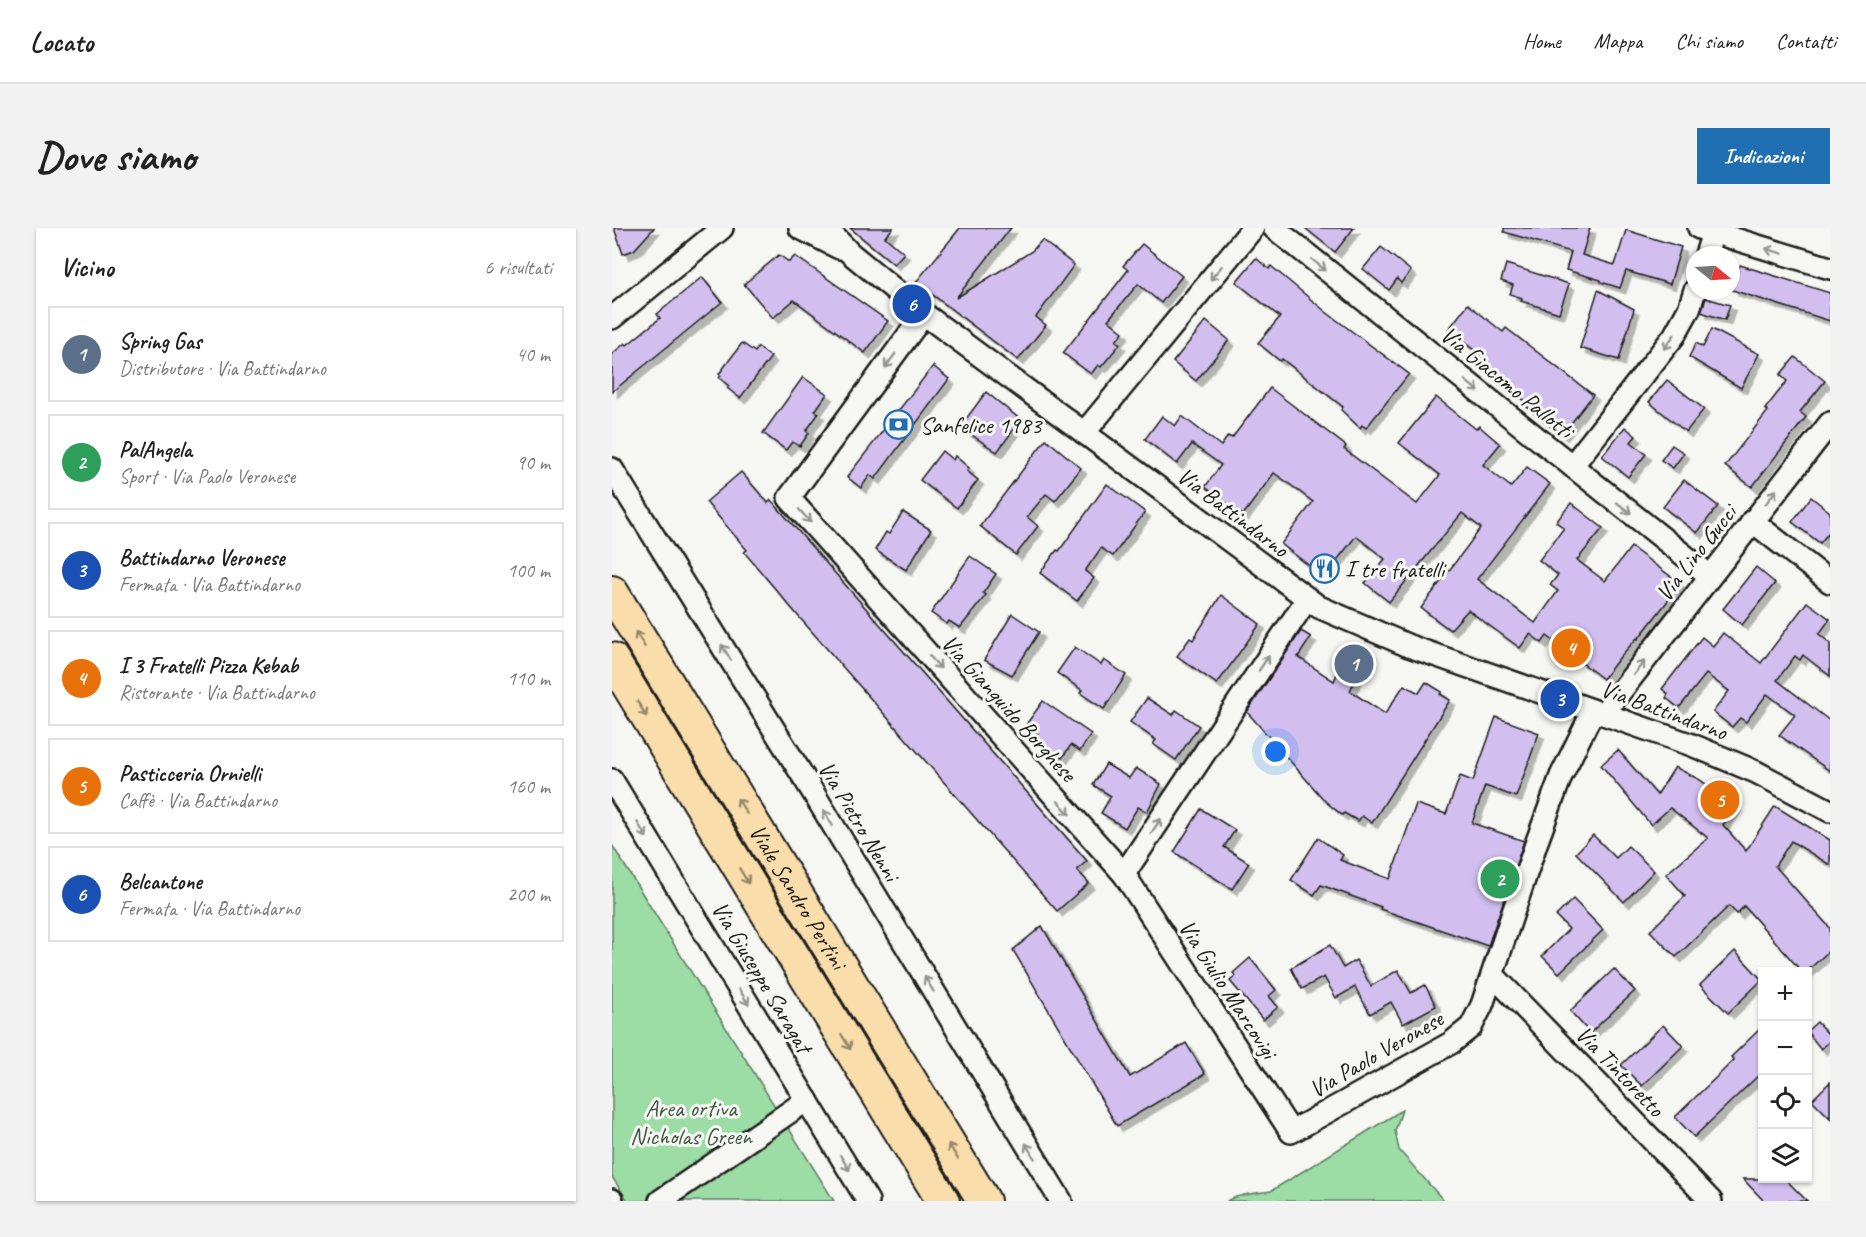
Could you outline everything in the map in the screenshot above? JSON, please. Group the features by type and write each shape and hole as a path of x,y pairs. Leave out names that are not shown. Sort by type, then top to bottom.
{"highway":[{"name":"Viale Sandro Pertini","path":"612,592 984,1201"},
{"name":"Viale Sandro Pertini","path":"612,659 943,1201"}],"street":[{"path":"612,318 722,228"},
{"name":"Via Battindarno","path":"800,228 850,253"},
{"name":"Via Battindarno","path":"826,228 850,253 924,314 1330,614 1408,646 1692,745 1756,772 1830,811"},
{"path":"1084,433 1253,228"},
{"name":"Via Giacomo Pallotti","path":"1274,228 1710,576"},
{"path":"1706,246 1706,230 1830,268"},
{"path":"1572,466 1674,336 1692,300"},
{"name":"Via Gianguido Borghese","path":"924,314 789,498 1124,874"},
{"name":"Via Lino Gucci","path":"1598,712 1710,576 1830,423"},
{"name":"Via Pietro Nenni","path":"612,469 811,789 1060,1201"},
{"path":"1752,521 1830,582"},
{"path":"1124,874 1307,599"},
{"name":"Via Paolo Veronese","path":"1291,1132 1451,1043 1463,1035 1477,1017 1561,776 1598,712"},
{"name":"Via Giuseppe Saragat","path":"612,780 868,1201"},
{"name":"Via Giulio Marcovigi","path":"1124,874 1291,1132"},
{"name":"Via Tintoretto","path":"1493,975 1711,1201"},
{"path":"660,1201 807,1100"}],"green space":[{"name":"Area ortiva Nicholas Green","path":"612,845 834,1201 628,1201 612,1177"},
{"path":"1402,1110 1395,1131 1399,1150 1444,1201 1227,1201 1271,1191"}],"building":[{"path":"614,228 654,228 634,250 623,254"},
{"path":"850,228 893,228 885,237 904,253 894,264"},
{"path":"960,228 1011,228 956,298 1032,251 1042,240 1074,265 1036,317 1046,325 1018,360 916,282"},
{"path":"1305,228 1354,228 1335,252"},
{"path":"1504,228 1590,228 1582,255 1615,265 1626,230 1681,247 1670,284 1626,271 1620,288 1566,270 1571,252 1504,232"},
{"path":"1142,244 1182,276 1161,303 1138,284 1108,320 1123,332 1116,341 1120,344 1101,367 1098,365 1091,374 1063,353 1128,270 1123,266"},
{"path":"1381,247 1411,271 1401,283 1397,279 1389,290 1363,269"},
{"path":"779,255 789,262 795,256 888,321 865,353 794,300 773,318 744,284"},
{"path":"1256,258 1269,269 1271,266 1326,312 1409,374 1366,428 1362,425 1360,428 1341,410 1343,407 1258,343 1280,317 1236,282"},
{"path":"1506,264 1569,284 1559,313 1521,301 1522,298 1510,294 1513,285 1501,281"},
{"path":"1740,265 1830,293 1830,321 1740,293"},
{"path":"702,277 722,302 612,392 612,354 660,318 657,314"},
{"path":"1598,290 1634,309 1619,360 1580,348"},
{"path":"1705,300 1730,305 1725,320 1701,312"},
{"path":"1468,304 1503,332 1506,328 1593,395 1562,435 1527,407 1529,404 1478,364 1483,357 1448,330"},
{"path":"1206,321 1229,340 1196,381 1173,362"},
{"path":"1712,329 1759,354 1741,388 1689,357 1696,343 1703,347"},
{"path":"742,343 755,352 758,347 771,357 740,398 727,388 729,386 719,378 721,376 719,374"},
{"path":"1795,357 1825,381 1800,412 1806,417 1752,487 1725,466 1768,411 1765,409 1787,381 1780,375"},
{"path":"933,366 949,379 875,479 870,475 861,488 847,477"},
{"path":"803,377 827,394 815,411 819,413 806,431 809,433 800,446 792,442 786,450 763,433"},
{"path":"1667,380 1704,409 1686,432 1649,402"},
{"path":"1270,388 1346,446 1344,449 1417,504 1440,475 1399,443 1436,397 1476,429 1479,426 1500,444 1483,465 1511,487 1527,467 1550,484 1477,579 1535,623 1558,591 1550,585 1558,575 1539,560 1564,528 1556,522 1571,503 1603,528 1577,560 1605,581 1631,547 1681,584 1603,679 1547,636 1542,643 1530,634 1520,648 1468,610 1450,630 1421,608 1481,528 1462,513 1389,602 1365,583 1385,559 1356,536 1324,577 1281,544 1313,502 1274,473 1243,515 1205,487 1221,465 1192,444 1177,464 1145,439 1162,416 1175,426 1182,416 1221,446 1228,436 1232,438"},
{"path":"986,392 1021,420 997,452 960,427"},
{"path":"1625,427 1636,436 1631,442 1646,454 1628,477 1602,456"},
{"path":"1046,439 1081,468 1055,501 1046,494 1027,517 1038,526 1016,555 980,526"},
{"path":"1672,445 1684,453 1673,468 1661,460"},
{"path":"942,451 953,460 955,456 969,468 967,471 978,480 957,508 920,480"},
{"path":"741,472 768,503 771,500 1087,861 1077,870 1089,883 1057,911 799,617 744,552 747,550 706,502"},
{"path":"1684,480 1718,506 1697,533 1663,507"},
{"path":"1107,484 1145,512 1113,556 1101,548 1085,571 1094,578 1077,601 1040,573 1057,550 1059,551"},
{"path":"1811,497 1830,512 1830,531 1820,543 1792,522"},
{"path":"903,512 931,530 906,570 875,550 886,532 889,534"},
{"path":"970,556 996,574 983,593 986,595 960,628 949,621 947,624 931,613"},
{"path":"1756,567 1775,583 1742,625 1723,609"},
{"path":"1221,595 1260,624 1217,684 1177,656 1190,638 1193,640"},
{"path":"1807,602 1830,619 1819,634 1830,643 1830,676 1803,655 1800,660 1795,656 1777,680 1830,721 1830,771 1779,735 1795,715 1767,694 1746,722 1740,718 1732,727 1713,712 1729,691 1706,674 1679,708 1666,698 1668,694 1662,689 1702,637 1713,646 1723,633 1761,663"},
{"path":"1012,614 1039,632 1012,675 984,660"},
{"path":"1301,631 1311,637 1298,657 1334,681 1347,650 1365,658 1350,691 1385,714 1404,685 1419,693 1426,682 1450,700 1372,823 1362,816 1358,821 1344,813 1342,815 1326,802 1247,712"},
{"path":"1075,647 1101,665 1104,660 1126,675 1104,709 1080,693 1082,690 1057,673"},
{"path":"1147,698 1173,715 1176,710 1199,726 1176,760 1153,744 1156,740 1130,722"},
{"path":"1043,701 1091,734 1080,751 1071,745 1062,758 1035,738 1038,734 1025,726"},
{"path":"1496,717 1539,733 1516,797 1485,786 1472,823 1524,841 1488,946 1380,909 1381,907 1321,885 1314,895 1291,880 1318,838 1343,855 1340,860 1390,879 1416,804 1446,814 1460,776 1473,781"},
{"path":"1618,750 1657,795 1675,767 1700,780 1736,806 1723,825 1746,851 1775,806 1830,840 1830,865 1791,841 1775,866 1830,928 1830,950 1811,967 1798,967 1744,906 1737,914 1729,906 1676,957 1650,931 1685,896 1666,874 1708,838 1670,808 1651,825 1601,765"},
{"path":"1106,764 1129,778 1136,768 1161,784 1147,812 1138,807 1125,828 1101,813 1111,796 1093,785"},
{"path":"1201,809 1235,830 1224,847 1249,863 1232,889 1174,852"},
{"path":"1593,835 1616,858 1628,846 1654,871 1624,902 1576,853"},
{"path":"1573,899 1603,930 1559,973 1542,956 1569,929 1556,916"},
{"path":"1042,926 1130,1077 1186,1043 1205,1074 1117,1126 1013,950"},
{"path":"1330,945 1343,968 1356,960 1371,986 1398,970 1411,993 1425,985 1436,1006 1403,1024 1391,1002 1370,1014 1355,987 1336,998 1324,977 1302,989 1291,968"},
{"path":"1735,951 1758,976 1758,984 1728,1013 1700,985"},
{"path":"1250,958 1276,990 1269,996 1278,1007 1263,1020 1230,981 1236,976 1233,973"},
{"path":"1614,969 1635,991 1590,1033 1570,1011"},
{"path":"1817,1022 1830,1036 1830,1041 1821,1049 1812,1038 1812,1026"},
{"path":"1663,1025 1683,1046 1642,1086 1621,1065"},
{"path":"1758,1031 1758,1076 1694,1137 1675,1117 1734,1060 1731,1057"},
{"path":"1830,1082 1830,1118 1812,1100"},
{"path":"1743,1179 1758,1179 1758,1183 1789,1183 1807,1201 1764,1201"}],"place":[{"name":"Belcantone","path":"912,304"},
{"name":"Sanfelice 1983","path":"899,425"},
{"name":"I tre fratelli","path":"1324,569"},
{"name":"I 3 Fratelli Pizza Kebab","path":"1571,648"},
{"name":"Spring Gas","path":"1354,664"},
{"name":"Battindarno Veronese","path":"1560,699"},
{"name":"Pasticceria Ornielli","path":"1720,800"},
{"name":"PalAngela","path":"1500,879"}]}
